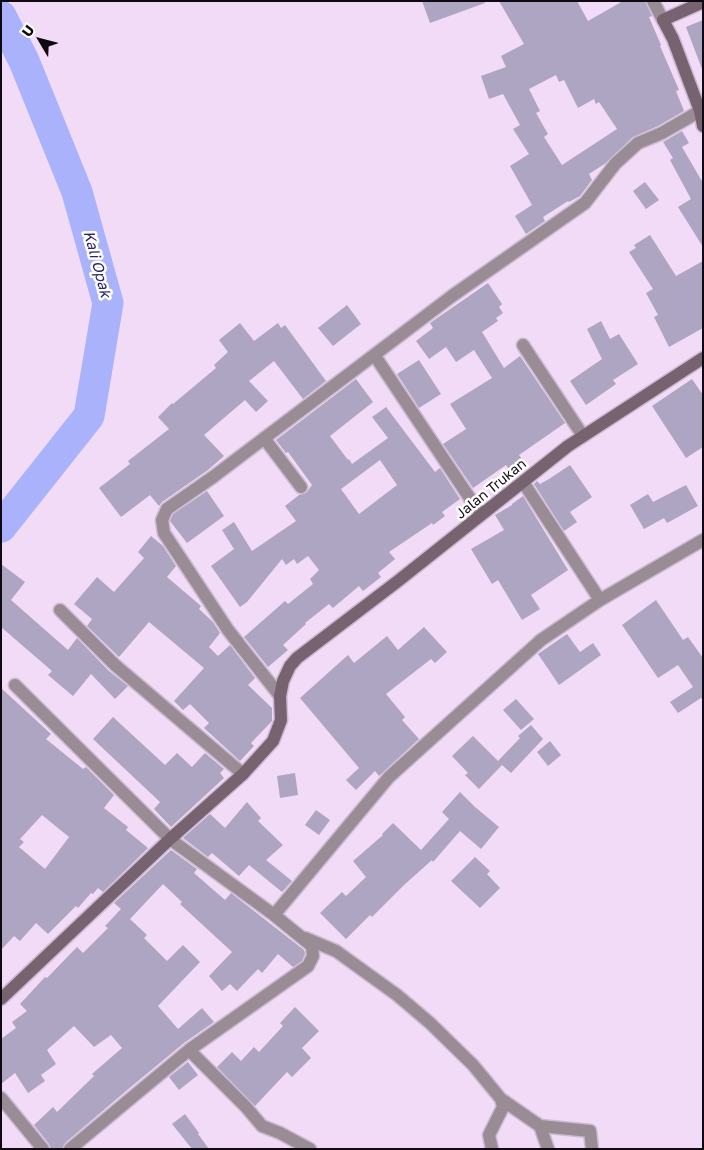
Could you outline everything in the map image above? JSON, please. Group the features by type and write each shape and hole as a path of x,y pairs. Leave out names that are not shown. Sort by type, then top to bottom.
{"street":[{"path":"653,1 673,39 700,111 703,126"},
{"path":"663,20 703,2"},
{"path":"280,696 228,630 164,533 162,520 167,508 213,477 452,296 585,203 615,164 638,143 662,133 700,111"},
{"path":"523,345 583,436"},
{"path":"375,356 481,515"},
{"name":"Jalan Trukan","path":"1,999 170,839 243,774 273,741 281,720 280,696 283,681 290,666 304,652 398,581 568,446 703,358"},
{"path":"264,438 301,488"},
{"path":"523,482 600,600"},
{"path":"274,915 389,777 541,640 600,600 703,540"},
{"path":"60,610 115,665 243,774"},
{"path":"15,685 170,839 274,915 312,946 314,956 308,966 189,1050 70,1149"},
{"path":"299,936 336,951 430,1022 472,1065 501,1099 540,1126 590,1131 592,1149"},
{"path":"189,1050 246,1107 262,1126 310,1149"},
{"path":"1,1098 43,1149"},
{"path":"492,1149 489,1135 503,1107 501,1099"},
{"path":"540,1126 548,1149"}],"building":[{"path":"422,1 485,1 485,3 430,23"},
{"path":"499,1 577,1 588,21 623,1 645,1 652,16 649,17 660,46 679,90 676,91 684,111 658,126 633,137 606,163 589,174 592,180 580,196 568,201 543,217 545,221 526,234 515,216 532,205 510,166 529,154 513,129 520,125 503,94 489,99 481,76 506,67 501,56 524,44","holes":["556,75 559,82 564,80 578,108 594,99 596,104 599,102 617,129 562,165 544,137 548,134 536,113 540,111 529,89"]},
{"path":"703,20 703,69 702,69 686,27"},
{"path":"682,131 689,143 682,147 703,183 703,247 678,207 691,199 670,160 673,158 663,142"},
{"path":"645,182 659,200 646,209 633,191"},
{"path":"650,235 676,276 703,261 703,328 669,347 654,317 658,315 646,293 653,289 629,252 636,248 634,245"},
{"path":"488,283 502,304 499,307 503,313 496,318 498,321 482,332 504,368 520,356 565,423 519,455 528,467 515,478 506,465 473,488 443,444 466,429 450,404 492,378 474,350 456,362 446,347 429,359 416,341 433,328 430,323"},
{"path":"347,305 361,324 333,346 318,328"},
{"path":"601,321 610,339 619,334 638,364 613,380 616,384 586,405 570,381 602,359 587,329"},
{"path":"240,323 254,341 278,323 281,328 285,325 326,381 303,399 274,361 249,381 268,401 256,412 245,400 204,435 224,456 159,506 150,495 121,517 99,488 130,464 128,461 169,429 158,417 172,403 216,368 214,365 228,352 219,340"},
{"path":"419,360 441,394 419,408 397,374"},
{"path":"356,379 373,402 330,436 348,460 352,464 388,438 372,417 386,407 435,472 440,468 460,499 442,512 445,516 433,525 432,523 389,552 395,559 378,573 381,577 363,591 359,586 333,608 329,604 305,623 283,645 288,650 268,667 244,637 285,601 288,604 313,584 310,579 319,570 308,556 297,564 294,559 286,565 282,559 247,602 240,607 211,566 234,549 222,530 234,522 252,551 296,521 285,506 299,495 306,493 312,485 288,452 286,453 276,440","holes":["380,460 397,485 359,514 341,489"]},
{"path":"692,379 703,395 703,447 686,458 652,406"},
{"path":"570,465 592,497 570,512 577,522 564,531 534,484 537,481 540,484"},
{"path":"686,485 698,506 667,523 664,518 644,529 630,505 648,494 653,502"},
{"path":"207,491 224,516 187,543 170,521 173,514"},
{"path":"523,496 568,570 531,595 540,609 522,620 498,580 492,584 471,549 504,530 495,515"},
{"path":"151,536 163,546 176,566 167,577 201,606 199,609 213,622 220,633 209,647 218,656 230,645 255,678 248,685 272,708 272,721 251,743 254,746 240,761 204,728 209,723 190,704 183,710 174,701 204,668 149,622 119,657 87,626 92,619 74,604 97,577 114,592 144,558 138,552"},
{"path":"1,564 25,582 11,600 68,650 77,638 109,671 128,686 115,699 91,674 73,696 48,675 52,671 1,627"},
{"path":"656,600 683,640 688,637 703,658 703,700 701,698 678,713 670,702 693,687 678,665 658,678 622,625"},
{"path":"424,627 447,652 435,663 431,659 386,694 405,717 402,720 419,739 379,776 375,771 356,790 346,780 359,768 300,698 348,655 354,663 387,636 398,650"},
{"path":"567,634 580,652 593,643 601,655 559,685 538,654"},
{"path":"1,688 51,734 46,739 83,769 86,767 114,795 104,808 128,827 126,830 148,848 103,892 98,888 93,894 91,893 78,908 76,906 48,934 36,923 20,941 14,936 1,950","holes":["42,815 69,837 45,869 19,847 24,842 20,839"]},
{"path":"516,699 534,719 521,730 503,710"},
{"path":"113,717 165,765 177,753 192,767 205,753 224,769 220,773 224,778 171,827 154,809 160,802 93,739"},
{"path":"531,725 543,739 511,773 502,765 479,789 465,775 468,773 452,756 473,736 498,761 520,738 518,736"},
{"path":"550,741 561,755 548,766 537,752"},
{"path":"295,773 298,795 280,798 277,776"},
{"path":"460,792 499,827 481,849 460,831 433,862 432,860 346,939 320,913 342,892 346,896 366,877 353,861 383,835 393,823 421,850 449,819 442,812"},
{"path":"247,802 261,818 258,821 283,845 266,860 292,881 282,892 249,865 239,876 212,853 208,857 183,838 210,814 225,828"},
{"path":"316,810 330,820 319,835 305,825"},
{"path":"171,850 197,869 194,873 225,900 231,893 304,950 305,954 302,961 293,967 278,954 262,973 258,969 237,991 230,984 222,991 209,976 232,952 180,904 182,902 163,884 130,919 147,935 144,938 167,961 183,945 200,962 158,1006 178,1029 202,1008 214,1022 184,1043 126,1091 65,1143 62,1149 51,1149 34,1125 53,1107 57,1112 94,1076 92,1074 122,1048 111,1035 94,1047 74,1026 47,1050 56,1064 41,1075 45,1081 28,1093 15,1073 1,1084 1,1039 16,1028 12,1022 27,1011 20,1004 77,947 83,953 108,928 105,926 121,909 114,903"},
{"path":"475,857 490,871 487,874 500,888 480,908 451,881"},
{"path":"295,1007 319,1031 302,1048 311,1058 292,1077 287,1072 255,1106 217,1067 232,1052 241,1061 254,1047 259,1052 283,1026 280,1023"},
{"path":"188,1062 198,1075 179,1090 169,1077"},
{"path":"185,1114 209,1149 192,1149 172,1124"}],"waterway":[{"name":"Kali Opak","path":"1,16 24,61 77,192 108,303 89,416 1,527"}]}
